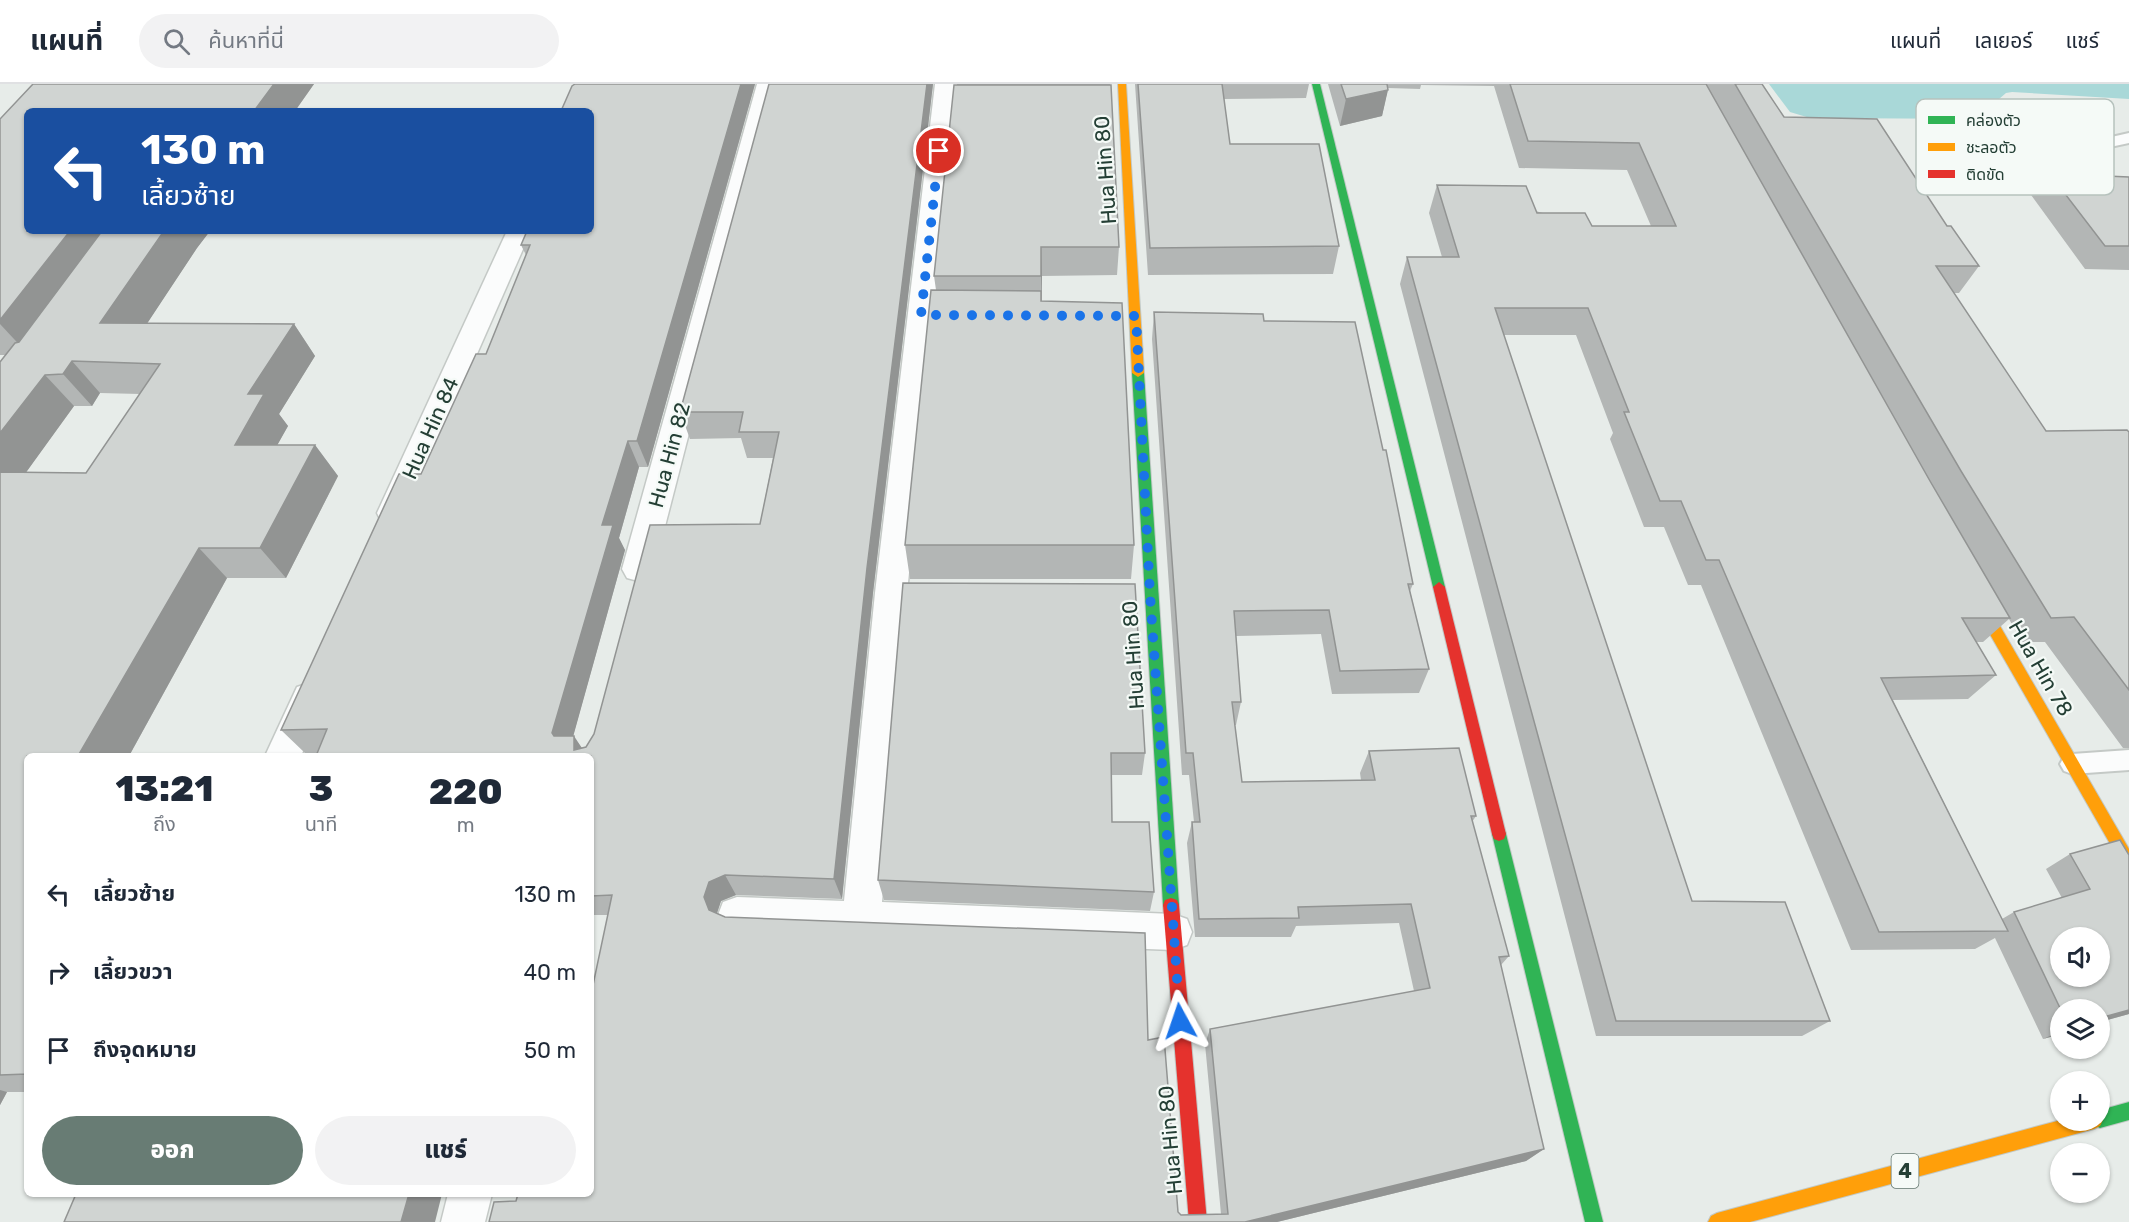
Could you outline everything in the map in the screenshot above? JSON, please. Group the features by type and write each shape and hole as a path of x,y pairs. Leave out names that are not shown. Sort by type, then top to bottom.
{"street":[{"name":"Hua Hin 82","path":"632,594 768,84"},
{"path":"1316,84 1594,1222"},
{"path":"1098,104 1122,94"},
{"name":"Hua Hin 80","path":"1122,94 1124,316 1138,594 1173,932 1198,1222"},
{"path":"861,919 903,593 933,315 952,98"},
{"name":"Hua Hin 84","path":"381,537 518,234"},
{"name":"Hua Hin 78","path":"1966,579 2129,863"},
{"path":"284,753 322,669"},
{"path":"737,915 1173,932"},
{"path":"2110,1116 2129,1111"},
{"name":"4","path":"1717,1222 2053,1131"},
{"path":"463,1222 469,1197"}],"lane":[{"path":"2114,141 2129,138"},
{"path":"2072,764 2129,760"}],"water":[{"path":"1769,84 2129,84 2129,99 2012,92 2006,93 1999,99 1916,99 1916,119 1810,118 1790,112"}],"building":[{"path":"33,84 274,84 256,108 24,108 24,234 68,234 0,320 0,119"},
{"path":"575,84 741,84 637,441 628,441 602,525 613,525 552,733 554,736 574,736 574,750 586,747 594,734 650,525 760,524 779,432 739,432 743,412 680,412 769,84 927,84 867,568 834,879 725,875 709,882 704,897 709,910 725,917 1145,933 1148,1040 1164,1037 1178,1212 1181,1215 1228,1214 1210,1029 1430,988 1411,904 1298,907 1299,918 1199,919 1192,822 1200,822 1193,753 1186,753 1154,312 1263,314 1264,321 1355,322 1383,450 1386,450 1413,584 1408,584 1429,669 1340,671 1329,610 1234,611 1241,702 1232,702 1242,782 1375,780 1369,751 1459,748 1476,816 1471,816 1509,956 1499,957 1544,1149 1245,1222 489,1222 494,1202 516,1201 517,1197 594,1197 594,980 612,895 594,896 594,753 317,753 327,729 281,730 399,474 421,474 476,354 486,354 530,245 521,245 526,234 594,234 594,108 562,108"},
{"path":"1138,84 1222,84 1230,144 1319,144 1339,246 1150,248"},
{"path":"1341,84 1387,84 1388,90 1346,99"},
{"path":"1510,84 1706,84 2010,618 1962,618 1996,675 1881,678 2008,931 1879,932 1719,560 1706,560 1681,501 1660,501 1624,412 1629,412 1588,308 1495,308 1692,901 1785,902 1830,1021 1616,1021 1407,257 1459,257 1437,185 1526,186 1537,213 1585,213 1592,226 1676,226 1639,143 1528,141"},
{"path":"1735,84 1762,84 1784,117 1877,119 1916,179 1916,195 1927,195 1947,226 1951,226 1979,266 1936,266 2046,431 2127,430 2129,432 2129,690 2074,617 2051,618 1961,471"},
{"path":"954,85 1111,85 1119,247 1041,247 1041,276 934,276"},
{"path":"2114,176 2129,177 2129,246 2105,246 2066,195 2114,195"},
{"path":"100,234 162,234 100,323 294,324 248,394 264,394 235,445 315,445 260,548 199,548 80,753 24,753 24,1074 0,1075 0,472 86,473 160,364 72,361 63,374 45,375 0,433 0,362 15,343 19,342"},
{"path":"931,290 1041,291 1041,301 1122,303 1134,545 905,545"},
{"path":"903,583 1135,584 1145,753 1111,753 1112,822 1149,822 1154,892 878,880"},
{"path":"2120,840 2129,855 2129,1010 2110,1015 2110,999 2056,999 2014,912 2090,889 2070,854"},
{"path":"75,1197 408,1197 401,1222 64,1222"}],"traffic: fast":[{"path":"1316,84 1439,587"},
{"path":"1138,373 1171,905"},
{"path":"1499,834 1594,1222"},
{"path":"2110,1116 2129,1111"}],"traffic: slow":[{"path":"1122,84 1138,373"},
{"path":"1973,592 2129,863"},
{"path":"1717,1222 2053,1131"}],"traffic: jam":[{"path":"1439,587 1499,834"},
{"path":"1171,905 1198,1222"}],"route":[{"path":"939,151 921,315 1136,316 1150,594 1180,1021"}]}
